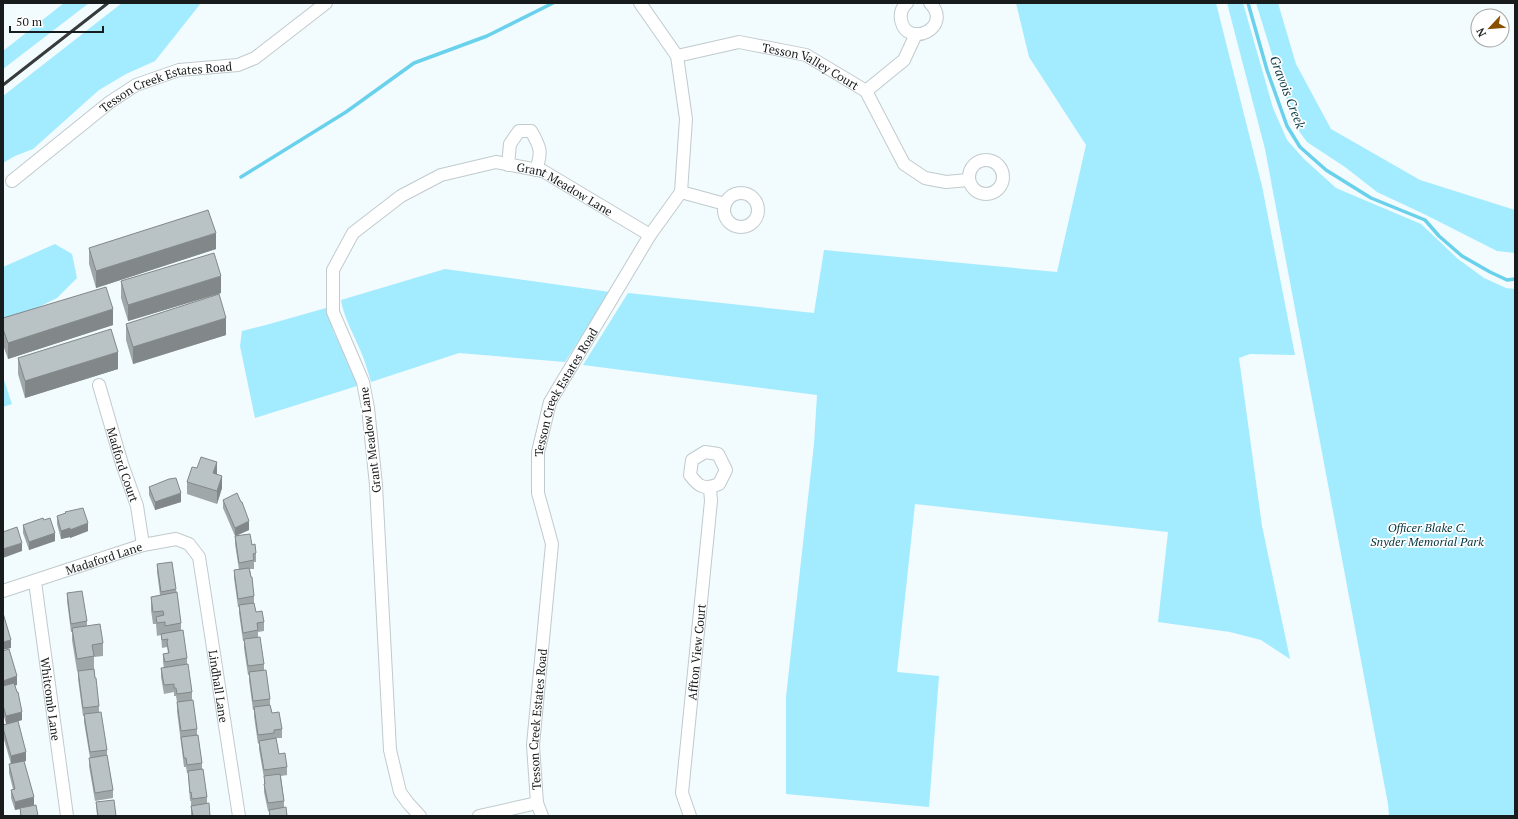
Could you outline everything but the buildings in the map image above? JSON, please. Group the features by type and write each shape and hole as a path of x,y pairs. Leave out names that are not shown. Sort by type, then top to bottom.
{"street":[{"name":"Tesson Creek Estates Road","path":"12,181 110,102 136,85 179,70 238,65 244,63 255,58 326,3"},
{"path":"640,3 677,56 686,119 682,192 725,204"},
{"path":"907,3 902,11 902,23 905,28 916,34 927,32 934,25 936,14 935,9 930,3"},
{"path":"866,91 904,60 916,34"},
{"name":"Tesson Valley Court","path":"677,56 739,42 806,55 866,91 904,164 925,178 946,182 968,180"},
{"path":"508,165 510,144 520,131 531,131 538,143 540,156 536,170"},
{"name":"Grant Meadow Lane","path":"420,816 400,792 390,750 376,485 368,408 363,382 333,312 333,270 353,233 400,196 441,175 496,162 543,172 650,235"},
{"name":"Tesson Creek Estates Road","path":"542,816 537,802 533,745 552,544 538,493 538,452 550,402 650,235 682,192"},
{"name":"Madford Court","path":"99,385 122,464 137,506 143,545"},
{"name":"Affton View Court","path":"690,816 682,793 711,509 710,488"},
{"name":"Madaford Lane","path":"3,592 143,545 176,539 190,544 199,557"},
{"name":"Lindhall Lane","path":"199,557 239,816"},
{"name":"Whitcomb Lane","path":"35,582 67,816"},
{"path":"479,816 537,802"}],"green space":[{"path":"64,3 89,3 3,69 3,51"},
{"path":"122,3 201,3 155,61 126,74 99,90 33,149 15,156 3,163 3,96"},
{"path":"1016,3 1216,3 1262,186 1295,355 1250,354 1239,358 1262,526 1290,659 1261,640 1230,632 1158,622 1168,532 915,504 897,672 939,676 929,807 786,794 786,697 814,444 817,395 583,365 628,293 814,313 824,250 1057,272 1086,145 1029,57"},
{"name":"Officer Blake C. Snyder Memorial Park","path":"1227,3 1243,3 1273,108 1287,140 1304,159 1336,188 1421,224 1458,259 1484,278 1506,288 1515,289 1515,816 1389,816 1388,804 1265,149"},
{"path":"1256,3 1278,3 1296,64 1331,129 1420,180 1515,210 1515,253 1497,251 1377,192 1345,167 1307,142 1296,127"},
{"path":"55,244 72,254 77,278 57,298 3,324 3,267"},
{"path":"445,269 610,292 565,362 459,353 371,382 362,355 344,314 341,300"},
{"path":"326,308 334,333 353,371 357,386 255,418 240,346 242,331"},
{"path":"3,377 12,404 3,407"}],"waterway":[{"path":"241,177 346,112 414,63 487,36 553,3"},
{"name":"Gravois Creek","path":"1248,3 1267,70 1287,126 1300,147 1326,170 1371,198 1425,220 1439,236 1462,256 1507,280 1515,279"}],"railway":[{"path":"3,85 108,3"}]}
